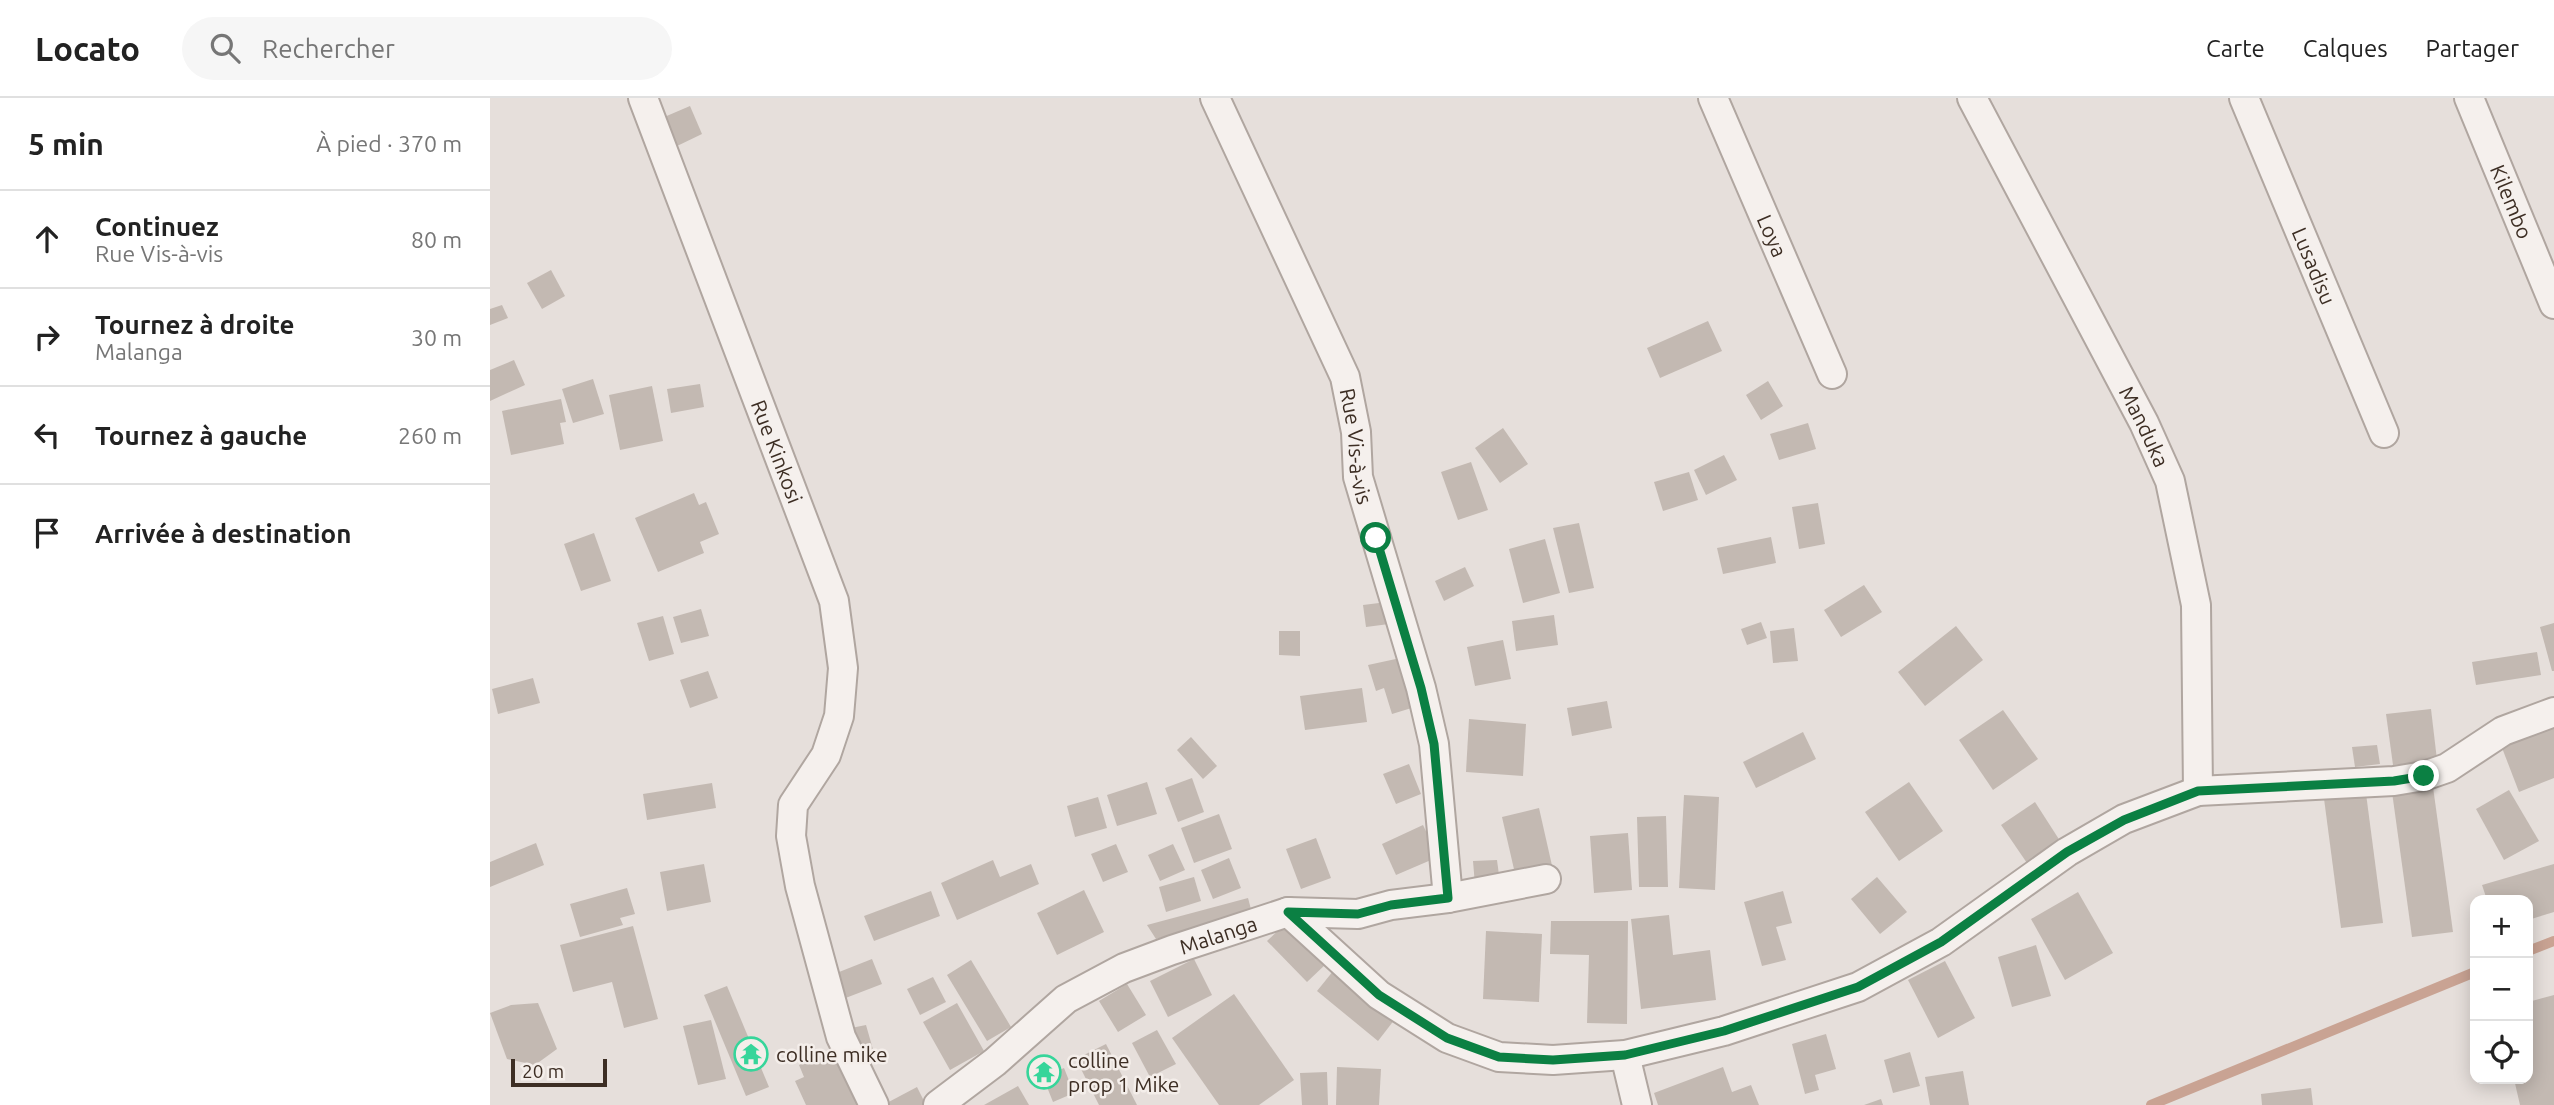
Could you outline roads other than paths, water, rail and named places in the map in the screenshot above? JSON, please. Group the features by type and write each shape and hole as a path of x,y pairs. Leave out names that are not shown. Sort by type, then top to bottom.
{"street":[{"name":"Rue Kinkosi","path":"643,98 834,601 843,668 839,716 826,755 793,805 791,836 800,886 841,1037 874,1105"},
{"name":"Rue Vis-à-vis","path":"1214,98 1345,377 1356,432 1358,477 1421,688 1434,744 1448,898"},
{"name":"Loya","path":"1713,98 1832,374"},
{"name":"Manduka","path":"1972,98 2144,423 2170,481 2196,605 2198,791"},
{"name":"Lusadisu","path":"2244,98 2384,433"},
{"name":"Kilembo","path":"2469,98 2554,304"},
{"path":"1288,912 1379,995 1447,1038 1499,1057 1553,1060 1625,1055 1724,1031 1858,987 1941,942 2067,852 2124,820 2198,791 2394,781 2424,776 2447,768 2503,732 2554,712"},
{"name":"Malanga","path":"938,1105 995,1062 1066,999 1136,964 1288,912 1358,914 1391,905 1448,898 1546,879"},
{"path":"1625,1055 1637,1105"}],"waterway":[{"path":"2533,949 2554,941"},
{"path":"2151,1105 2470,974"}],"place":[{"name":"colline mike","path":"751,1054"},
{"name":"colline prop 1 Mike","path":"1044,1072"}]}
